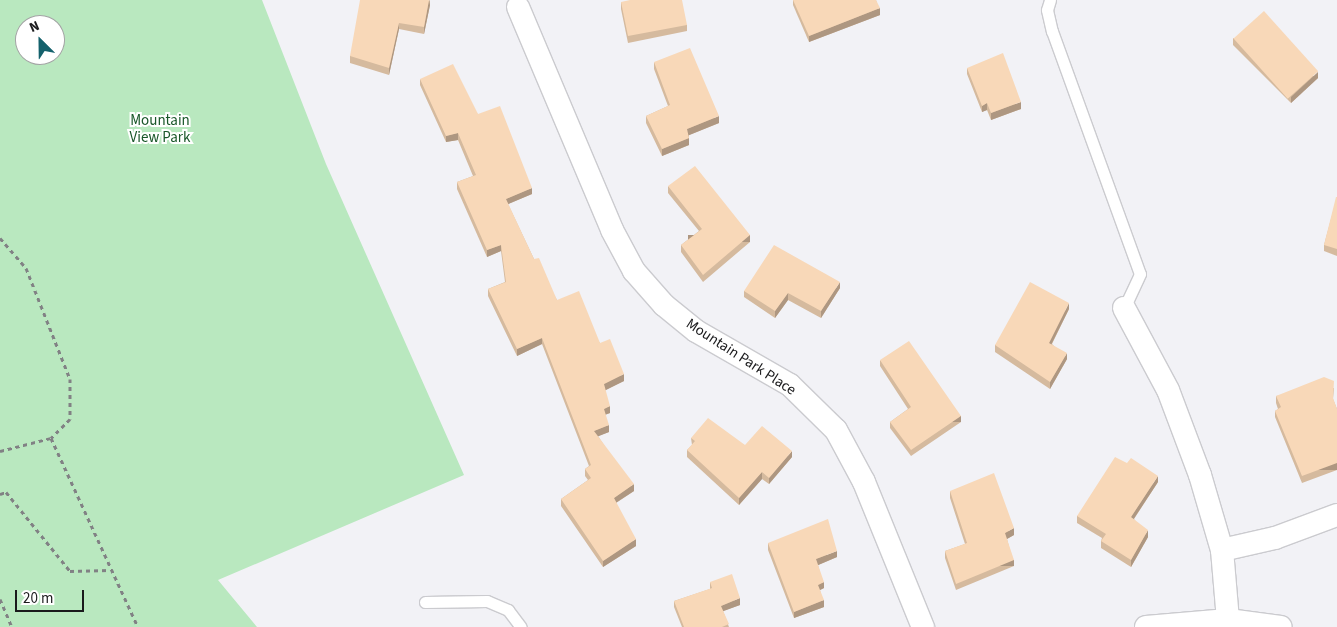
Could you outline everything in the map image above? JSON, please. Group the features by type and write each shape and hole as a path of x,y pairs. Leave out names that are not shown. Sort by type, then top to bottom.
{"street":[{"name":"Mountain Park Place","path":"518,7 612,230 634,271 664,305 696,331 790,386 836,430 864,482 923,627"},
{"path":"1124,308 1168,390 1222,550 1228,620"},
{"path":"1222,550 1275,538 1337,515"},
{"path":"1146,627 1228,620 1281,627"}],"lane":[{"path":"1050,0 1047,10 1052,31 1140,274 1124,308"},
{"path":"425,602 487,601 508,610 521,627"}],"path":[{"path":"0,238 26,268 70,379 70,419 52,438 0,451"},
{"path":"52,438 110,570 138,627"},
{"path":"0,494 6,492 70,571 110,570"},
{"path":"0,599 12,627"}],"green space":[{"name":"Mountain View Park","path":"0,0 262,0 326,164 464,475 218,580 257,627 0,627"}],"building":[{"path":"360,0 429,0 424,27 399,23 389,68 350,56"},
{"path":"630,0 682,0 687,25 628,36 621,2"},
{"path":"793,0 876,0 880,8 809,36"},
{"path":"1264,11 1318,71 1288,99 1234,38"},
{"path":"690,48 719,116 687,129 689,138 662,149 646,116 670,105 654,62"},
{"path":"1003,53 1021,102 991,113 987,103 982,106 967,68"},
{"path":"453,64 478,114 500,106 532,188 506,199 534,259 539,258 557,300 579,291 600,343 610,339 624,374 604,384 610,406 604,409 609,425 594,431 634,484 614,498 636,539 603,561 561,499 591,478 585,469 591,465 542,338 517,349 488,289 506,282 501,245 487,250 457,182 476,175 458,133 446,136 420,79"},
{"path":"695,166 750,235 703,275 681,245 702,229 668,186"},
{"path":"1337,197 1337,249 1324,245"},
{"path":"774,245 840,282 821,311 788,293 775,311 744,291"},
{"path":"1030,282 1069,303 1049,343 1067,353 1050,382 995,345"},
{"path":"909,341 961,416 911,450 890,422 911,407 880,360"},
{"path":"1324,377 1334,381 1333,398 1337,409 1337,463 1302,476 1275,411 1281,407 1276,396"},
{"path":"708,418 745,445 762,426 792,451 769,478 762,472 739,498 687,450 695,441 691,438"},
{"path":"1115,457 1127,463 1131,458 1158,476 1131,517 1148,530 1131,560 1101,541 1106,534 1077,516"},
{"path":"994,473 1014,528 1005,533 1014,560 956,584 945,551 967,543 950,491"},
{"path":"828,519 837,551 816,559 824,582 818,585 824,600 794,612 768,543"},
{"path":"732,574 740,598 721,606 729,624 722,627 684,627 674,601 712,588 710,582"}]}
